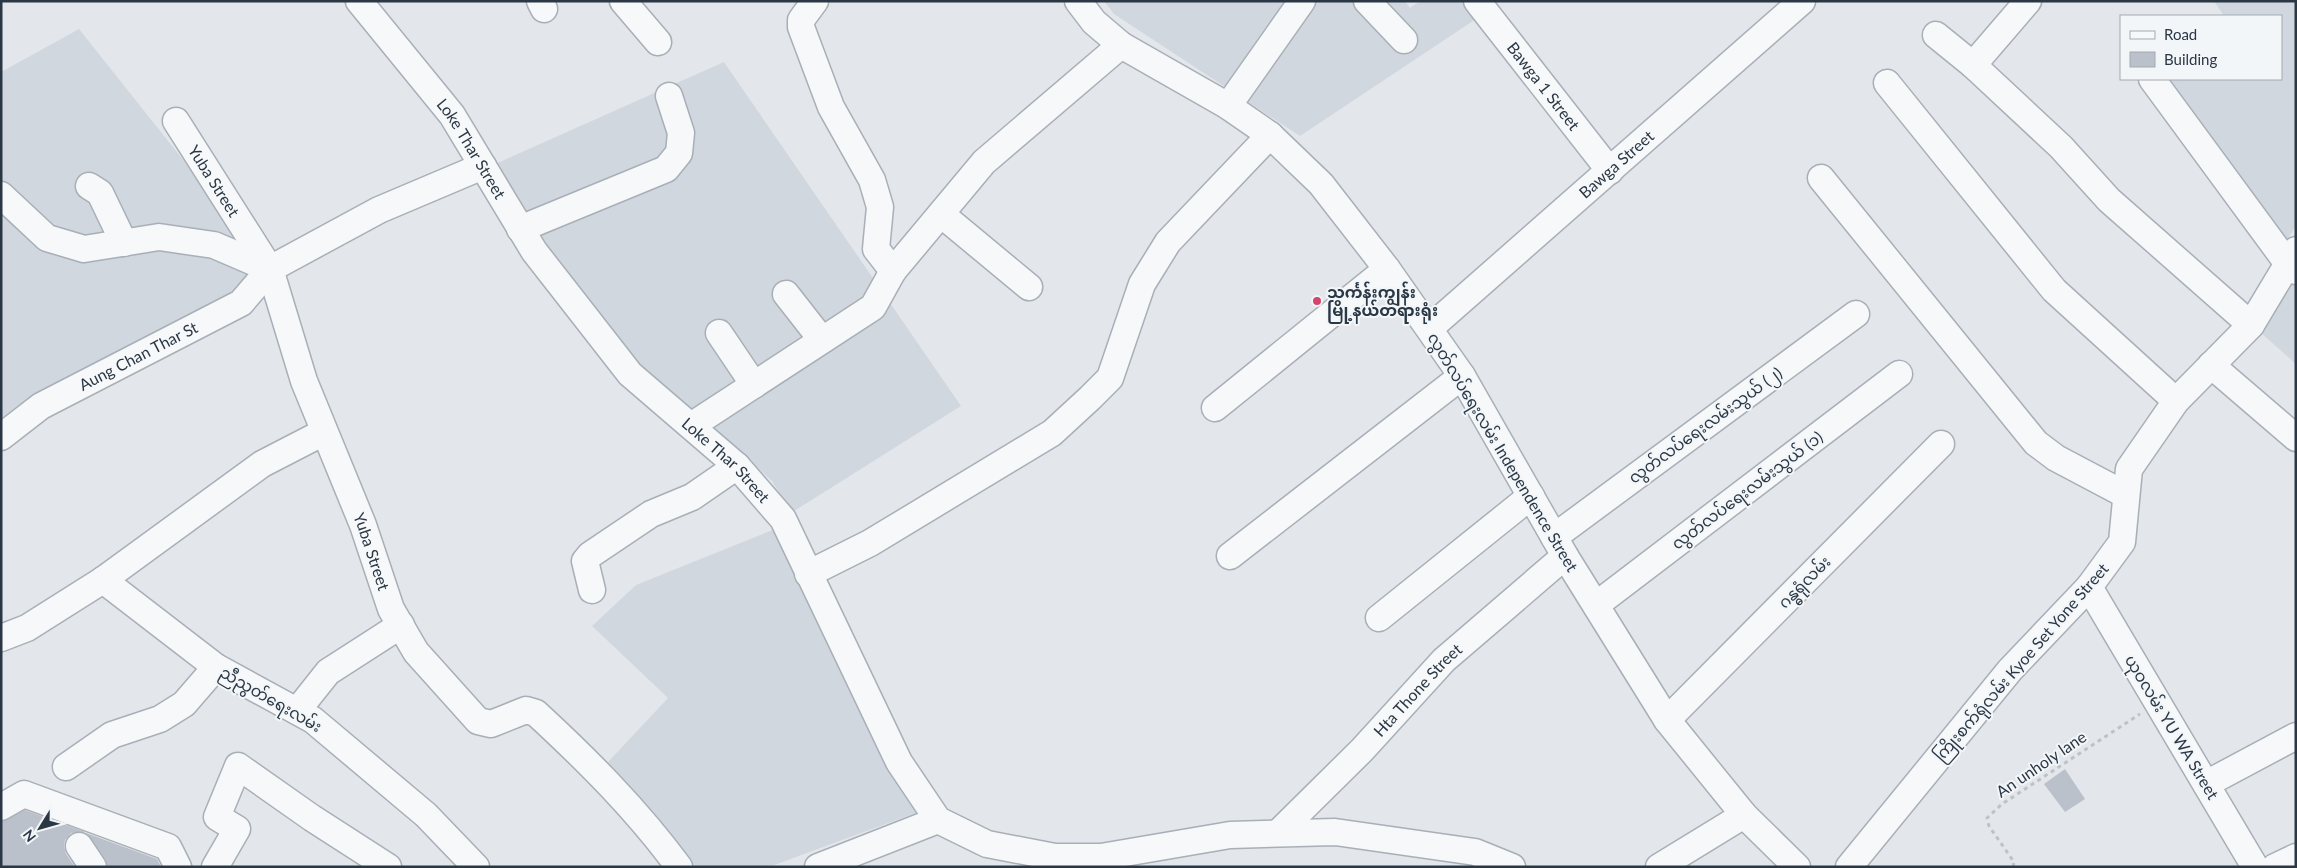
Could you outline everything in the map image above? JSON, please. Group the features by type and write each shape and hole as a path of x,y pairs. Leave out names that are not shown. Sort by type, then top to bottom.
{"street":[{"path":"623,1 658,42"},
{"path":"815,1 801,20 801,27 831,107 872,180 880,207 876,250 893,271"},
{"name":"လွတ်လပ်ရေးလမ်း Independence Street","path":"1078,1 1094,22 1120,45 1228,106 1270,135 1322,184 1387,269 1462,376 1559,547 1667,720 1744,815 1797,867"},
{"path":"1228,106 1302,1"},
{"path":"1367,1 1404,40"},
{"name":"Bawga 1 Street","path":"1477,1 1610,171"},
{"name":"Bawga Street","path":"1430,328 1610,171 1777,10 1802,1"},
{"path":"1973,66 2028,1"},
{"name":"Loke Thar Street","path":"367,4 452,115 534,251 630,374 737,466 783,519 898,762 938,820 987,844 1055,857 1100,862 1230,835 1335,832 1475,852 1512,867"},
{"path":"1936,35 1973,66 2061,147 2109,200 2251,325"},
{"path":"691,426 873,307 893,271 984,162 1120,45"},
{"path":"2153,80 2293,262"},
{"path":"1887,83 2054,290 2176,401"},
{"path":"520,228 666,168 680,153 681,133 669,96"},
{"name":"Yuba Street","path":"176,121 270,269 304,381 363,525 391,609 416,652 478,720 491,724 526,710 536,713 593,766 649,826 679,867"},
{"path":"808,574 870,543 1052,433 1090,398 1110,378 1142,284 1168,242 1270,135"},
{"path":"1,195 47,238 84,249 159,237 214,245 270,269 379,210 483,166"},
{"path":"1821,178 2036,443 2056,458 2126,495"},
{"path":"89,186 100,193 124,243"},
{"path":"940,214 1029,287"},
{"name":"ကြိုးစက်ရုံလမ်း Kyoe Set Yone Street","path":"1849,867 2010,670 2089,587 2122,542 2129,469 2176,401 2251,325 2293,262"},
{"name":"Aung Chan Thar St","path":"1,437 41,406 241,303 270,269"},
{"path":"1215,408 1387,269"},
{"path":"786,294 822,340"},
{"name":"လွတ်လပ်ရေးလမ်းသွယ် (၂)","path":"1559,547 1856,314"},
{"path":"719,333 754,385"},
{"path":"2211,365 2296,438"},
{"name":"လွတ်လပ်ရေးလမ်းသွယ် (၁)","path":"1596,605 1899,374"},
{"path":"1230,556 1462,376"},
{"path":"1,638 27,628 103,580 262,464 324,432"},
{"name":"ဂန္ဓရုံလမ်း","path":"1667,720 1941,444"},
{"path":"592,590 584,561 590,555 651,514 692,497 737,466"},
{"path":"1379,618 1530,496"},
{"name":"Hta Thone Street","path":"1278,833 1362,750 1444,660 1559,547"},
{"name":"ညီညွတ်ရေးလမ်း","path":"103,580 216,667 313,720 426,815 476,867"},
{"name":"ယုဝလမ်း YU WA Street","path":"2089,587 2254,867"},
{"path":"297,711 328,672 401,625"},
{"path":"66,767 112,735 160,719 184,704 216,667"},
{"path":"2206,784 2296,736"},
{"path":"214,867 237,829 217,817 238,766 312,818 388,867"},
{"path":"1,807 24,794 168,847 178,867"},
{"path":"1659,867 1744,815"},
{"path":"818,867 938,820"},
{"path":"2275,867 2296,857"}],"path":[{"name":"An unholy lane","path":"2013,867 2014,862 1990,826 1987,818 2002,804 2158,703"}],"shaded area":[{"path":"1104,1 1405,1 1410,8 1420,1 1472,1 1482,15 1300,136 1114,14"},
{"path":"2214,1 2296,1 2296,226 2283,246 2163,83 2168,80 2282,80 2282,15 2223,15"},
{"path":"79,29 270,269 1,429 1,72"},
{"path":"724,62 961,406 791,513 772,481 713,428 635,365 543,245 493,165"},
{"path":"2296,273 2296,364 2260,332"},
{"path":"775,529 889,771 918,812 769,867 692,867 657,816 608,762 668,698 592,626 636,585"}],"building":[{"path":"2065,769 2085,799 2065,812 2044,784"},
{"path":"25,810 85,832 71,833 65,840 66,854 75,867 1,867 1,822"},
{"path":"86,833 157,859 161,867 108,867 105,859"}],"place":[{"name":"သင်္ကန်းကျွန်း မြို့နယ်တရားရုံး","path":"1317,301"}]}
